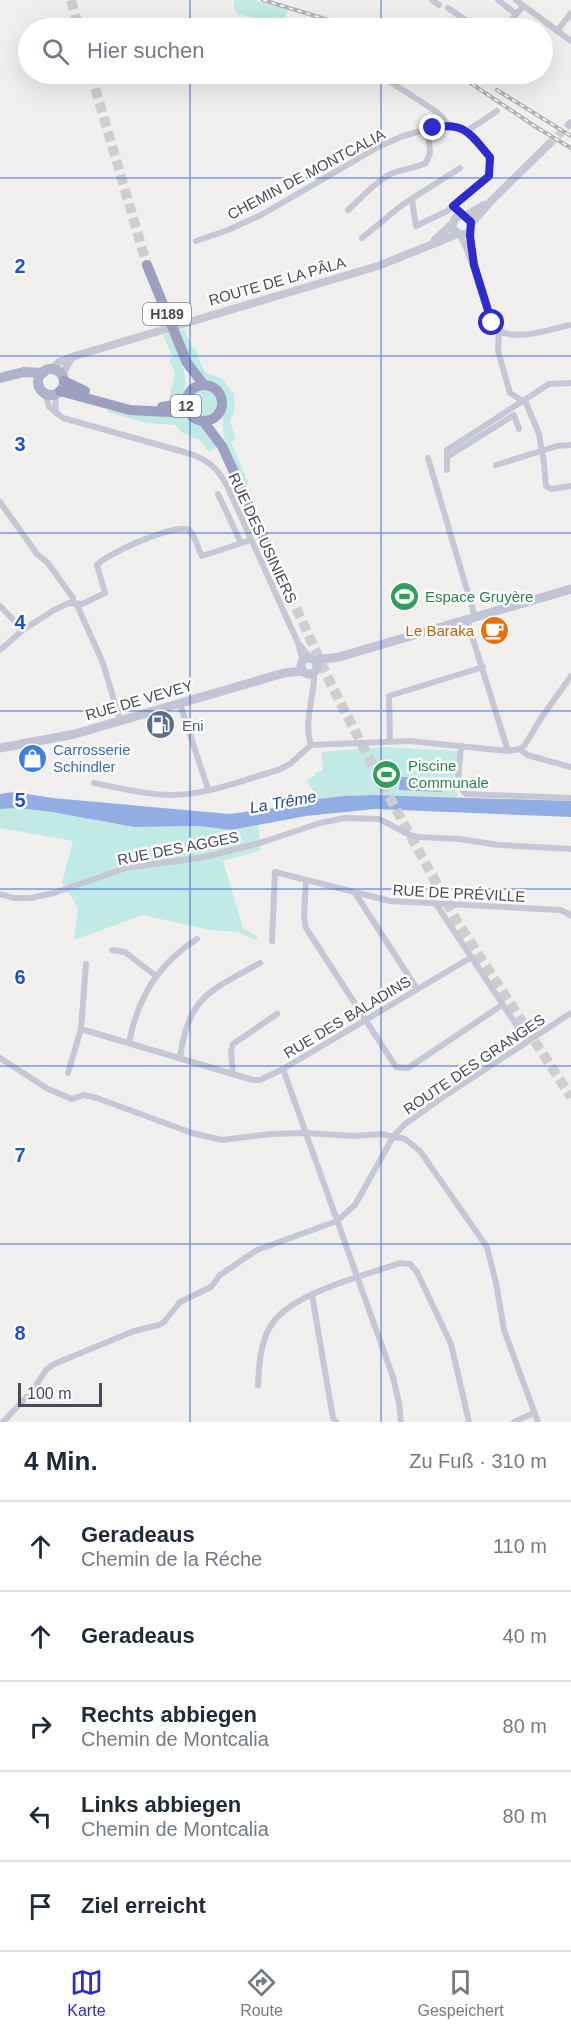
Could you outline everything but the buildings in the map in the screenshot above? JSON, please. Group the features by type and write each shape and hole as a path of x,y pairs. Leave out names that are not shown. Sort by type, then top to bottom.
{"highway":[{"name":"H189","path":"147,265 187,363 204,385"},
{"name":"H189","path":"187,363 189,395"},
{"name":"12","path":"53,382 139,406 170,406 204,385 215,389 221,398 221,407 216,416 203,421 189,413 186,406 189,395"},
{"name":"12","path":"53,382 76,394 130,410 189,413"},
{"path":"216,416 222,446"},
{"path":"203,421 222,446 265,540"}],"main road":[{"name":"12","path":"6,377 24,377 53,382"},
{"name":"RUE DE VEVEY","path":"0,748 75,734 571,589"}],"street":[{"path":"432,0 438,5"},
{"path":"498,0 516,14"},
{"path":"516,0 539,18"},
{"path":"513,18 523,6"},
{"path":"448,8 462,18"},
{"path":"557,31 571,13"},
{"path":"553,28 571,41"},
{"path":"394,84 438,112 448,124 467,131 490,157 489,176 447,211 416,226 412,200"},
{"path":"467,131 497,111"},
{"name":"CHEMIN DE MONTCALIA","path":"196,241 261,215 380,146 403,136 448,124"},
{"path":"348,210 379,183 395,173 426,163 430,153 428,130"},
{"path":"458,234 465,234 492,200 549,144"},
{"path":"362,238 402,205 460,168"},
{"path":"492,200 464,216 456,217 453,223 453,229 474,265 492,323 499,331 516,336 571,325"},
{"path":"453,206 464,216 471,227 474,265"},
{"path":"447,211 453,223"},
{"name":"ROUTE DE LA PÂLA","path":"421,249 448,230 453,223"},
{"name":"ROUTE DE LA PÂLA","path":"53,382 71,358 378,266 458,234"},
{"path":"499,331 498,351 510,393 526,403 539,435 548,488 571,486"},
{"path":"53,382 56,413"},
{"path":"53,382 49,407 56,413"},
{"path":"447,470 447,450 508,414 522,400 549,384 571,383"},
{"name":"RUE DES USINIERS","path":"56,413 73,422 191,454 208,461 215,467 223,479 309,665"},
{"path":"508,414 514,415 519,429"},
{"path":"496,465 557,446 571,445"},
{"path":"428,458 483,667 508,751"},
{"path":"218,494 241,543"},
{"path":"0,502 37,554 48,563 73,598 103,663 120,721"},
{"path":"0,650 23,630 54,610 105,593 97,565 113,553 182,528 188,530 202,556 251,540"},
{"path":"0,606 23,630"},
{"path":"309,665 308,736 311,745"},
{"path":"390,740 389,696 483,667"},
{"path":"94,783 170,795 195,793 278,770 290,764 311,745 390,740 508,751 520,749 525,745 571,676"},
{"path":"180,704 208,789"},
{"path":"461,746 459,783 466,794 571,798"},
{"path":"520,749 527,755 571,767"},
{"name":"RUE DES AGGES","path":"0,894 13,898 54,893 126,868 205,857 320,823 345,818 379,819 418,837 571,849"},
{"name":"RUE DE PRÉVILLE","path":"272,940 275,872 390,901 560,910 571,916"},
{"path":"306,880 304,917 306,927 396,1067 408,1068 502,1005"},
{"path":"355,893 417,989"},
{"path":"436,904 527,1041"},
{"path":"129,1043 144,994 156,976 176,954 197,939"},
{"path":"112,950 125,952 156,976"},
{"name":"RUE DES BALADINS","path":"401,1421 393,1377 283,1069 470,958"},
{"path":"180,1058 184,1030 191,1014 200,1002 217,988 260,963"},
{"path":"68,1072 81,1029 86,964"},
{"name":"ROUTE DES GRANGES","path":"337,1221 355,1205 393,1137 420,1113 571,1013"},
{"path":"233,1074 231,1052 233,1044 277,1014"},
{"path":"81,1029 253,1080 260,1080 283,1069"},
{"path":"0,1058 48,1089 72,1099 84,1095 97,1098 192,1133 222,1140 305,1133 354,1136 381,1134 405,1139 420,1150 487,1247 504,1330 538,1422"},
{"path":"3,1422 46,1370 54,1365 134,1331 159,1325 180,1302 211,1287 220,1275 249,1255 337,1221"},
{"path":"258,1385 264,1339 270,1326 281,1312 294,1302 312,1294 400,1263 410,1264 417,1272 451,1344 469,1422"},
{"path":"312,1294 333,1418 336,1422"},
{"path":"514,1422 534,1413"}],"shaded area":[{"path":"235,0 253,0 288,10 284,18 257,18 237,14 233,5"},
{"path":"184,329 193,349 196,348 205,372 223,379 233,393 235,407 230,422 236,439 231,442 249,484 245,485 224,436 226,402 224,393 202,376 194,366 178,331"},
{"path":"169,333 182,363 185,379 183,393 173,402 169,397 175,373 169,360 173,358 163,335"},
{"path":"204,389 214,393 218,403 214,413 204,417 194,413 190,403 194,393"},
{"path":"108,408 186,418 202,426 218,447 209,452 200,440 183,433 175,425 147,423 107,412"},
{"name":"Piscine Communale","path":"385,747 458,751 457,797 375,795 318,799 306,780 323,770 321,752"},
{"path":"18,808 134,827 199,826 231,830 258,825 261,850 223,861 243,928 258,937 255,940 238,932 210,930 143,915 74,940 78,908 62,882 73,841 0,828 0,809"}],"water":[{"path":"400,777 442,779 442,792 399,790"},
{"path":"14,792 53,798 229,814 305,804 318,799 344,796 571,801 571,817 375,809 306,816 231,830 199,826 134,827 52,812 18,808 0,809 0,794"}],"tunnel":[{"path":"71,0 76,18"},
{"path":"94,84 147,265"},
{"path":"549,144 569,125"},
{"path":"265,540 330,682 458,923 571,1097"}],"railway":[{"path":"263,0 322,18"},
{"path":"472,84 571,148"},
{"path":"497,90 571,136"}],"place":[{"name":"Espace Gruyère","path":"404,596"},
{"name":"Le Baraka","path":"495,630"},
{"name":"Eni","path":"161,725"},
{"name":"Carrosserie Schindler","path":"32,758"},
{"name":"Piscine Communale","path":"387,774"}],"route":[{"path":"433,128 448,124 467,131 490,157 489,176 453,206 471,222 470,236 474,265 492,323"}],"water label":[{"name":"La Trême","path":"283,802"}]}
